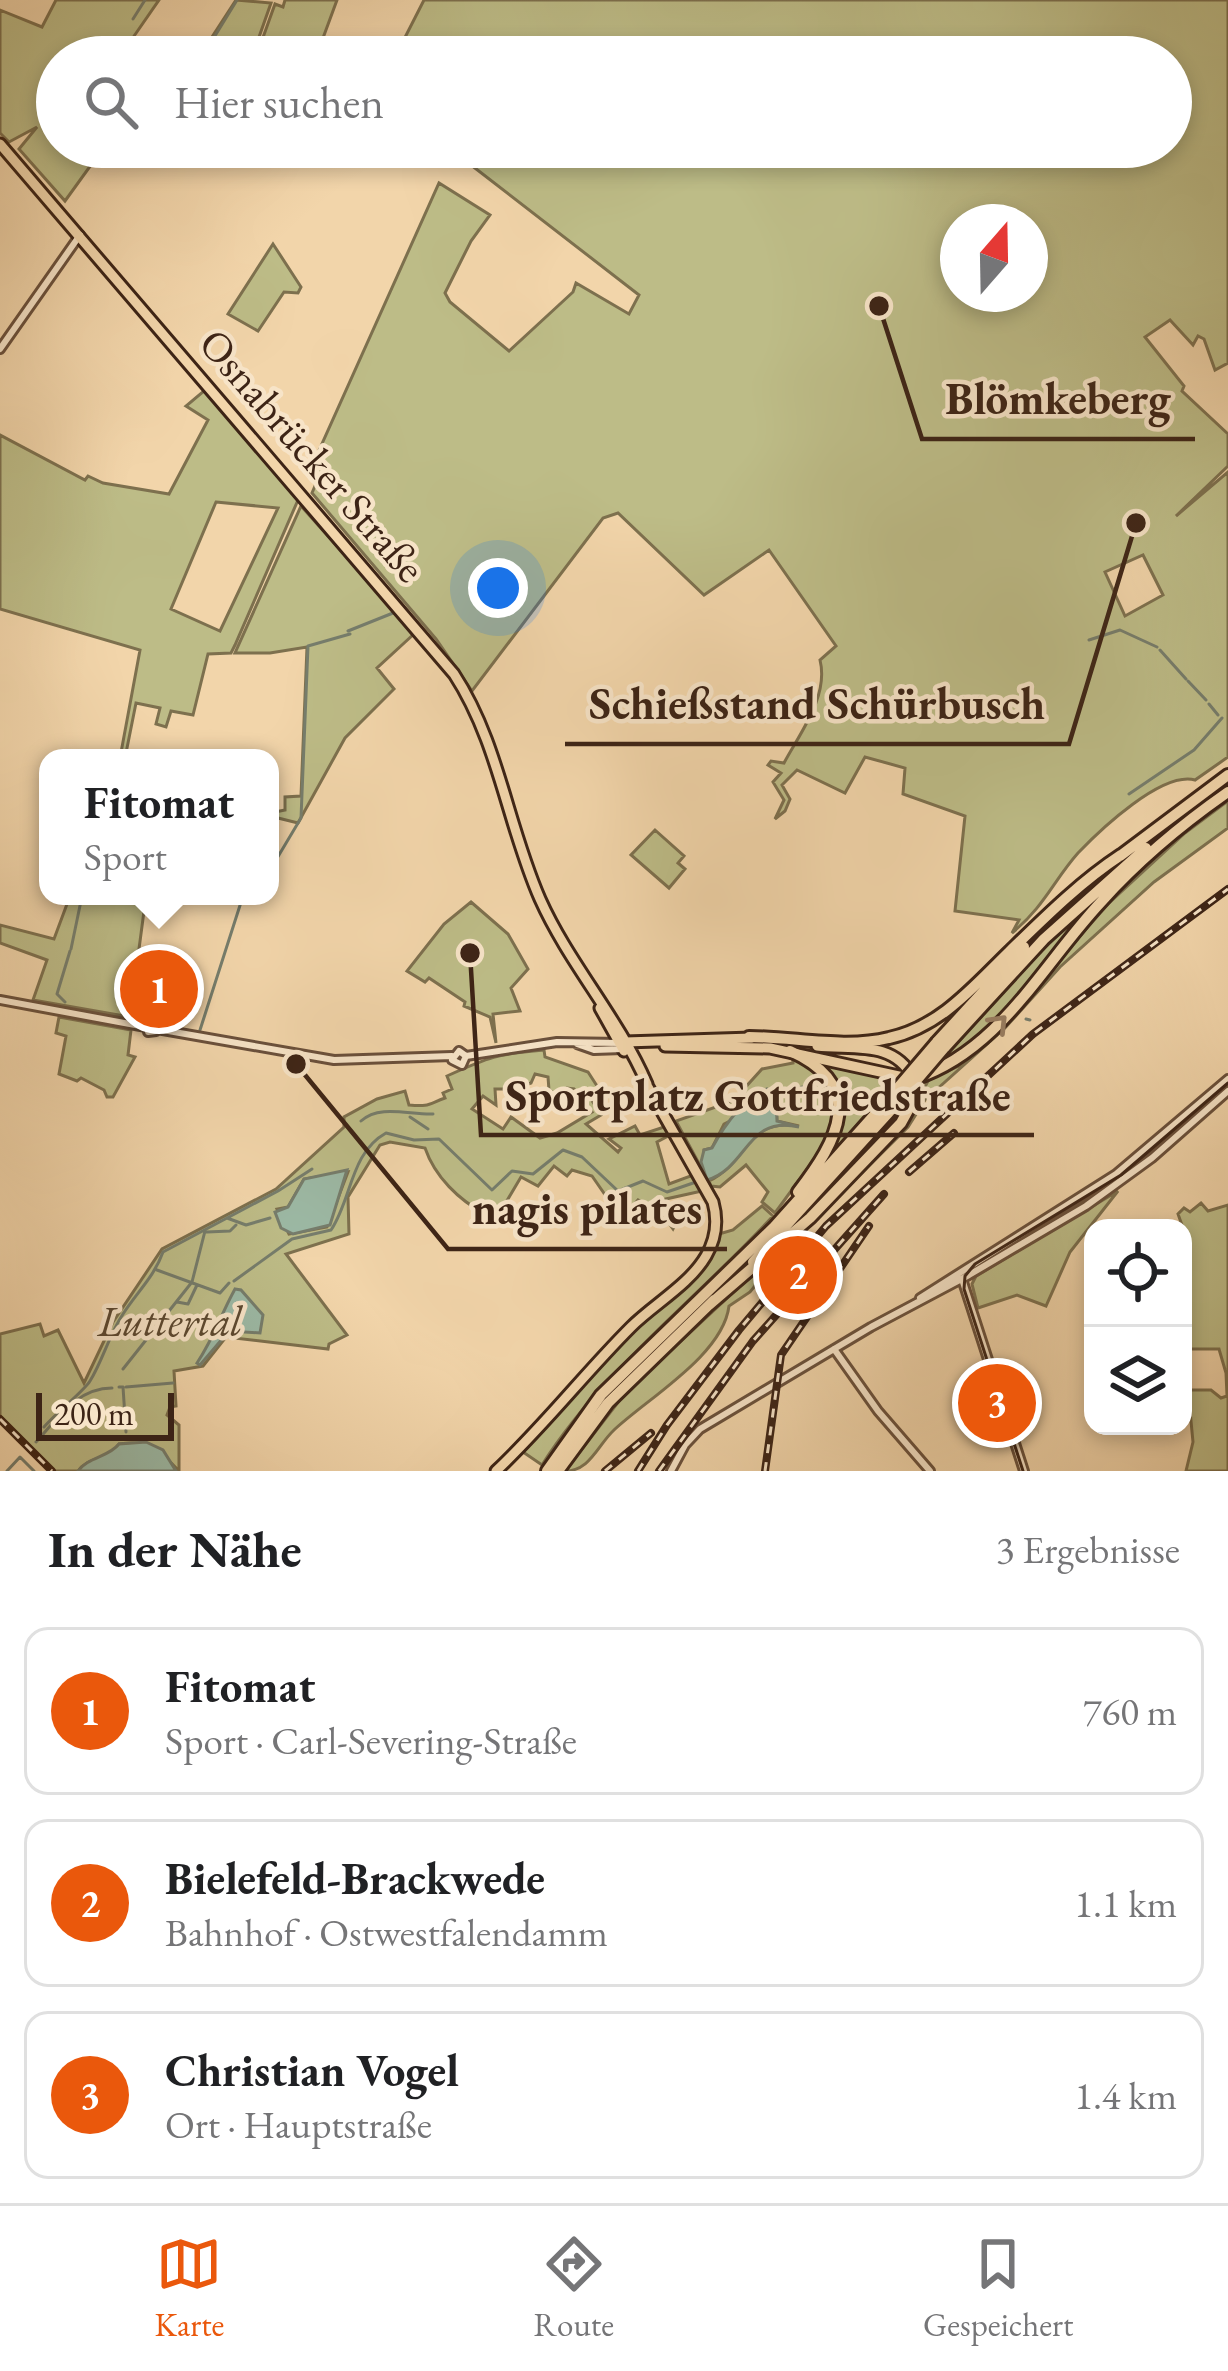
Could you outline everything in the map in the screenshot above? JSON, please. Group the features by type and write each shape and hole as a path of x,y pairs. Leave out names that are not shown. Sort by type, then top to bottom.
{"highway":[{"path":"749,1037 860,1042 892,1038 939,1017 1066,897 1228,775"},
{"path":"940,1045 1072,912 1142,852 1228,789"},
{"path":"709,1305 797,1231 901,1123 912,1102 914,1079 958,1060 984,1038 1104,898 1177,829 1228,789"},
{"path":"547,1471 622,1387 793,1220 1041,929 1121,855"},
{"path":"713,1286 796,1194 835,1134 839,1112 834,1086 820,1068 790,1051"},
{"path":"558,1471 562,1455 601,1395 774,1227 888,1106"}],"main road":[{"name":"Osnabrücker Straße","path":"0,144 454,674 488,739 541,901 713,1202 716,1219 711,1244 698,1268 632,1327 496,1471"},
{"path":"613,1023 664,1040"},
{"path":"625,1045 722,1036 884,1051 902,1059 914,1079"},
{"name":"Osnabrücker Straße","path":"625,1045 647,1084"},
{"path":"625,1045 738,1045 790,1051 871,1073 914,1079"},
{"path":"640,1069 640,1054 652,1046"}],"street":[{"path":"0,349 80,236"},
{"path":"0,1000 146,1027 152,1033 157,1029 334,1060 452,1056 460,1051 466,1056 492,1049 573,1043 625,1045"},
{"path":"599,1043 613,1023"},
{"path":"573,1043 590,1049 625,1045"},
{"path":"961,1275 1116,1174 1228,1079"},
{"path":"671,1471 700,1430 1125,1180 1228,1091"},
{"path":"961,1275 1024,1471"},
{"path":"835,1348 878,1411 930,1471"}],"green space":[{"path":"56,0 159,0 134,36 36,36 36,128 9,142 0,133 0,10 42,27"},
{"path":"236,0 271,3 259,36 213,36"},
{"path":"285,0 337,0 324,36 264,36 275,4 283,7"},
{"path":"424,0 1228,0 1228,363 1215,370 1204,339 1198,336 1193,345 1170,320 1145,337 1184,386 1182,391 1228,434 1228,466 1176,516 1228,472 1228,757 1195,780 1166,784 1149,793 1116,817 1078,853 1012,933 1019,920 955,911 965,816 903,794 905,768 865,757 845,793 797,770 782,785 790,799 775,819 784,800 773,782 781,773 768,765 784,763 798,739 817,700 820,660 836,646 769,550 704,595 618,513 603,518 472,691 436,639 312,493 318,479 308,475 439,183 490,215 445,293 509,351 573,292 576,283 629,314 639,295 475,168 1192,168 1192,36 406,36","holes":["1143,555 1163,595 1125,616 1105,572"]},
{"path":"36,128 36,168 89,168 65,201 19,149"},
{"path":"273,244 301,287 298,293 284,292 258,331 228,314"},
{"path":"205,390 298,500 231,653 208,654 193,715 171,711 166,727 156,724 160,708 136,703 127,749 122,749 140,650 0,609 0,435 85,480 88,476 169,494 208,420 186,406","holes":["216,502 278,508 220,631 171,609"]},
{"path":"301,506 415,633 377,668 394,689 345,738 298,823 279,818 279,811 285,810 285,797 301,796 307,647 235,653"},
{"path":"1228,801 1228,828 1154,882 1060,967 1005,1028 925,1100 908,1127 785,1249 750,1292 729,1306 724,1324 699,1358 614,1430 587,1462 565,1471 626,1392 808,1223 915,1106 929,1079 959,1066 990,1039 1108,904 1185,833"},
{"path":"655,830 684,856 678,863 685,869 669,888 631,855"},
{"path":"1121,876 983,1036 934,1069 1036,956"},
{"path":"471,902 508,934 528,969 511,988 520,1011 493,1014 496,1043 490,1017 464,1006 465,1002 429,978 425,982 407,971 444,924"},
{"path":"67,905 145,905 130,1017 33,1000 47,960 0,943 0,925 54,939"},
{"path":"59,1017 131,1030 128,1055 135,1057 113,1097 81,1078 77,1081 59,1074 66,1036 56,1033"},
{"name":"Luttertal","path":"544,1050 545,1057 588,1072 599,1089 589,1096 601,1115 586,1124 618,1152 621,1148 609,1139 635,1126 640,1135 664,1127 670,1135 657,1142 669,1184 693,1175 702,1191 666,1199 669,1211 678,1219 673,1229 662,1214 638,1200 628,1211 615,1209 592,1176 572,1170 567,1176 554,1166 538,1186 521,1177 505,1204 485,1214 449,1187 425,1148 390,1142 380,1145 348,1197 349,1234 286,1254 347,1335 328,1349 226,1337 203,1366 174,1371 176,1406 167,1415 179,1425 179,1471 154,1448 130,1443 119,1444 78,1471 54,1471 0,1416 0,1334 40,1324 44,1336 58,1330 84,1383 113,1322 162,1249 276,1189 344,1127 344,1117 377,1099 405,1091 409,1105 428,1104 445,1098 443,1093 452,1089 447,1076 494,1057","holes":["535,1074 548,1077 549,1090 561,1097 567,1088 574,1089 592,1112 540,1138 511,1117 503,1129 472,1109 483,1096 496,1105 495,1089 515,1089 531,1083","348,1172 327,1227 289,1234 277,1209 288,1207 304,1179"]},
{"path":"766,1051 789,1054 830,1081 836,1112 824,1146 775,1213 762,1202 768,1192 746,1165 720,1187 709,1181 768,1128 799,1126 777,1121 776,1098 724,1124 712,1148 704,1150 703,1171 676,1121 733,1101 762,1069 793,1063 793,1058"},
{"path":"815,1061 896,1080 822,1165 843,1113"},
{"path":"1118,1191 1096,1219 1084,1219 1084,1234 1070,1252 1046,1306 1017,1295 978,1308 972,1284 976,1276"},
{"path":"1201,1203 1208,1211 1228,1205 1228,1471 1186,1471 1193,1442 1192,1390 1227,1396 1219,1349 1192,1349 1192,1219 1180,1219 1178,1214 1184,1208 1190,1212"},
{"path":"762,1206 773,1216 593,1397 542,1465 523,1452 633,1331 699,1274 719,1234 733,1230"}],"shaded area":[{"path":"767,1089 776,1098 777,1121 799,1127 768,1128 732,1165 707,1180 701,1162 704,1150 712,1148 742,1106"},
{"path":"347,1170 330,1225 293,1234 281,1228 275,1212 288,1207 304,1179"},
{"path":"235,1289 263,1315 260,1333 229,1331 200,1365 197,1363"},
{"path":"146,1442 163,1450 176,1471 78,1471 119,1444"}],"waterway":[{"path":"133,19 145,0"},
{"path":"215,36 237,0"},
{"path":"348,631 393,613"},
{"path":"1089,640 1120,630 1157,647"},
{"path":"279,855 301,818 308,646 350,634"},
{"path":"1160,650 1186,679"},
{"path":"1188,681 1206,700"},
{"path":"1209,704 1218,715"},
{"path":"1129,794 1194,750 1222,718"},
{"path":"71,949 80,905"},
{"path":"200,1030 240,905"},
{"path":"65,1002 57,994 70,951"},
{"path":"1026,1019 1030,1020"},
{"path":"775,1093 812,1085"},
{"path":"361,1121 386,1112 433,1114"},
{"path":"410,1117 428,1129"},
{"path":"234,1281 292,1239 331,1230 358,1164 386,1133 414,1140 439,1139 492,1190 512,1171 533,1174 563,1150 582,1157 618,1191 643,1181 667,1192 696,1182"},
{"path":"44,1427 90,1381 118,1322 163,1252 312,1169"},
{"path":"227,1218 246,1225 270,1218"},
{"path":"207,1232 230,1231 236,1225"},
{"path":"123,1369 192,1282 205,1231"},
{"path":"157,1270 220,1293 229,1283"},
{"path":"177,1302 188,1304 197,1285"},
{"path":"126,1387 173,1383"},
{"path":"119,1387 123,1387 126,1432"},
{"path":"36,1442 78,1399 112,1388"},
{"path":"7,1471 20,1457 34,1471"}],"tram line":[{"path":"1023,1471 964,1289 965,1276 975,1264 1121,1175 1228,1083"}],"railway":[{"path":"638,1471 739,1330 826,1226 1033,1034 1228,889"},
{"path":"909,1172 954,1133"},
{"path":"659,1471 753,1341 884,1194"},
{"path":"765,1471 781,1355 869,1226"},
{"path":"0,1419 52,1471"},
{"path":"605,1471 651,1433"}],"place":[{"name":"Blömkeberg","path":"879,306"},
{"name":"Schießstand Schürbusch","path":"1136,523"},
{"name":"Sportplatz Gottfriedstraße","path":"470,953"},
{"name":"Fitomat","path":"159,989"},
{"name":"nagis pilates","path":"296,1064"},
{"name":"Bielefeld-Brackwede","path":"798,1275"},
{"name":"Christian Vogel","path":"997,1403"}]}
